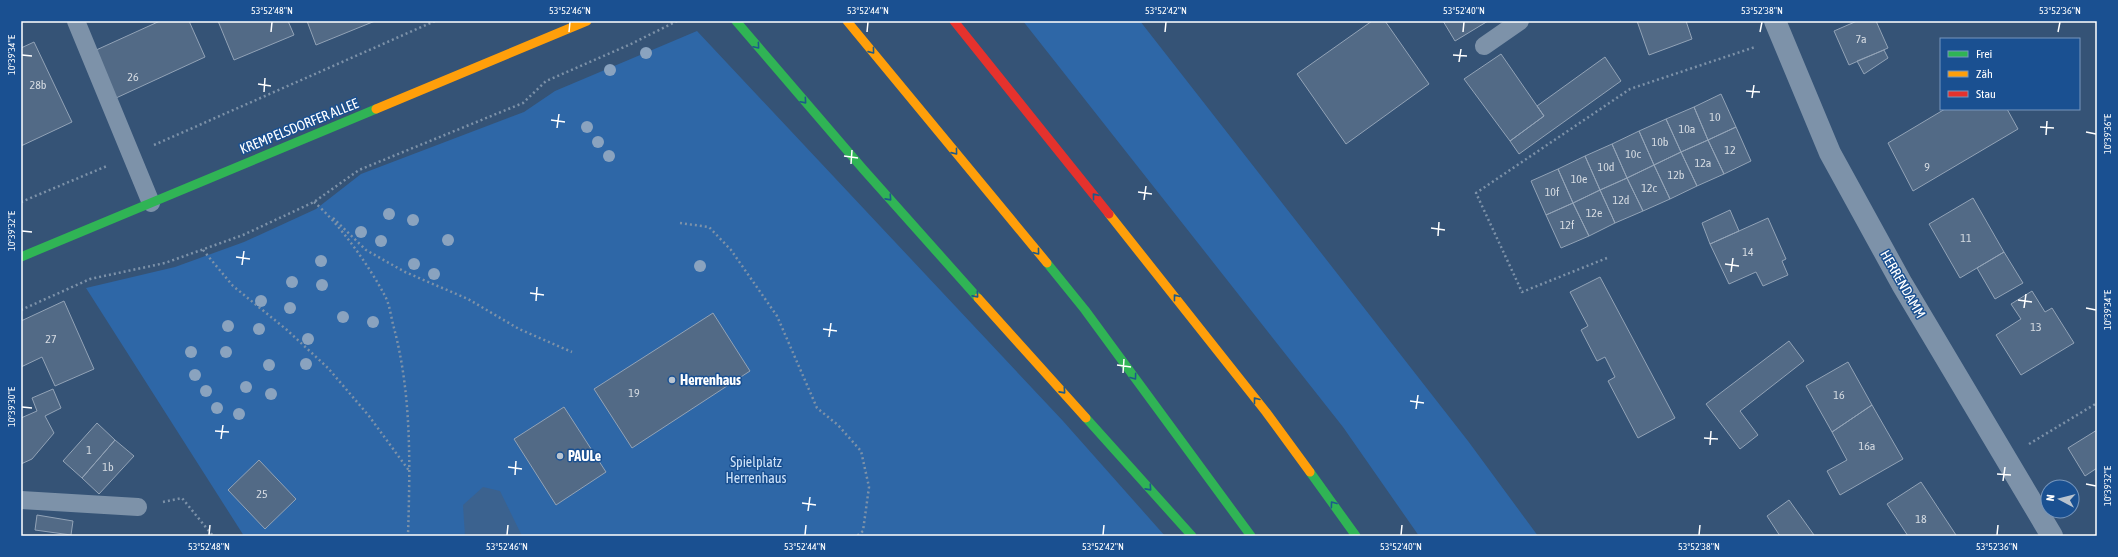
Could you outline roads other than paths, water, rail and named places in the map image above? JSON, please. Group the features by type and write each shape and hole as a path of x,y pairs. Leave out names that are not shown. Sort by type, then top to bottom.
{"main road":[{"name":"KREMPELSDORFER ALLEE","path":"21,257 588,21"},
{"path":"736,21 863,169 1192,536"},
{"path":"847,21 1085,310 1251,536"},
{"path":"954,21 1141,253 1266,412 1356,536"}],"street":[{"name":"HERRENDAMM","path":"1779,30 1830,153 1902,284 2052,536"}],"lane":[{"path":"76,21 151,203"},
{"path":"1484,46 1520,21"},
{"path":"21,500 138,507"}],"place":[{"name":"Herrenhaus","path":"672,380"},
{"name":"PAULe","path":"560,456"}],"park label":[{"name":"Spielplatz Herrenhaus","path":"756,470"}]}
